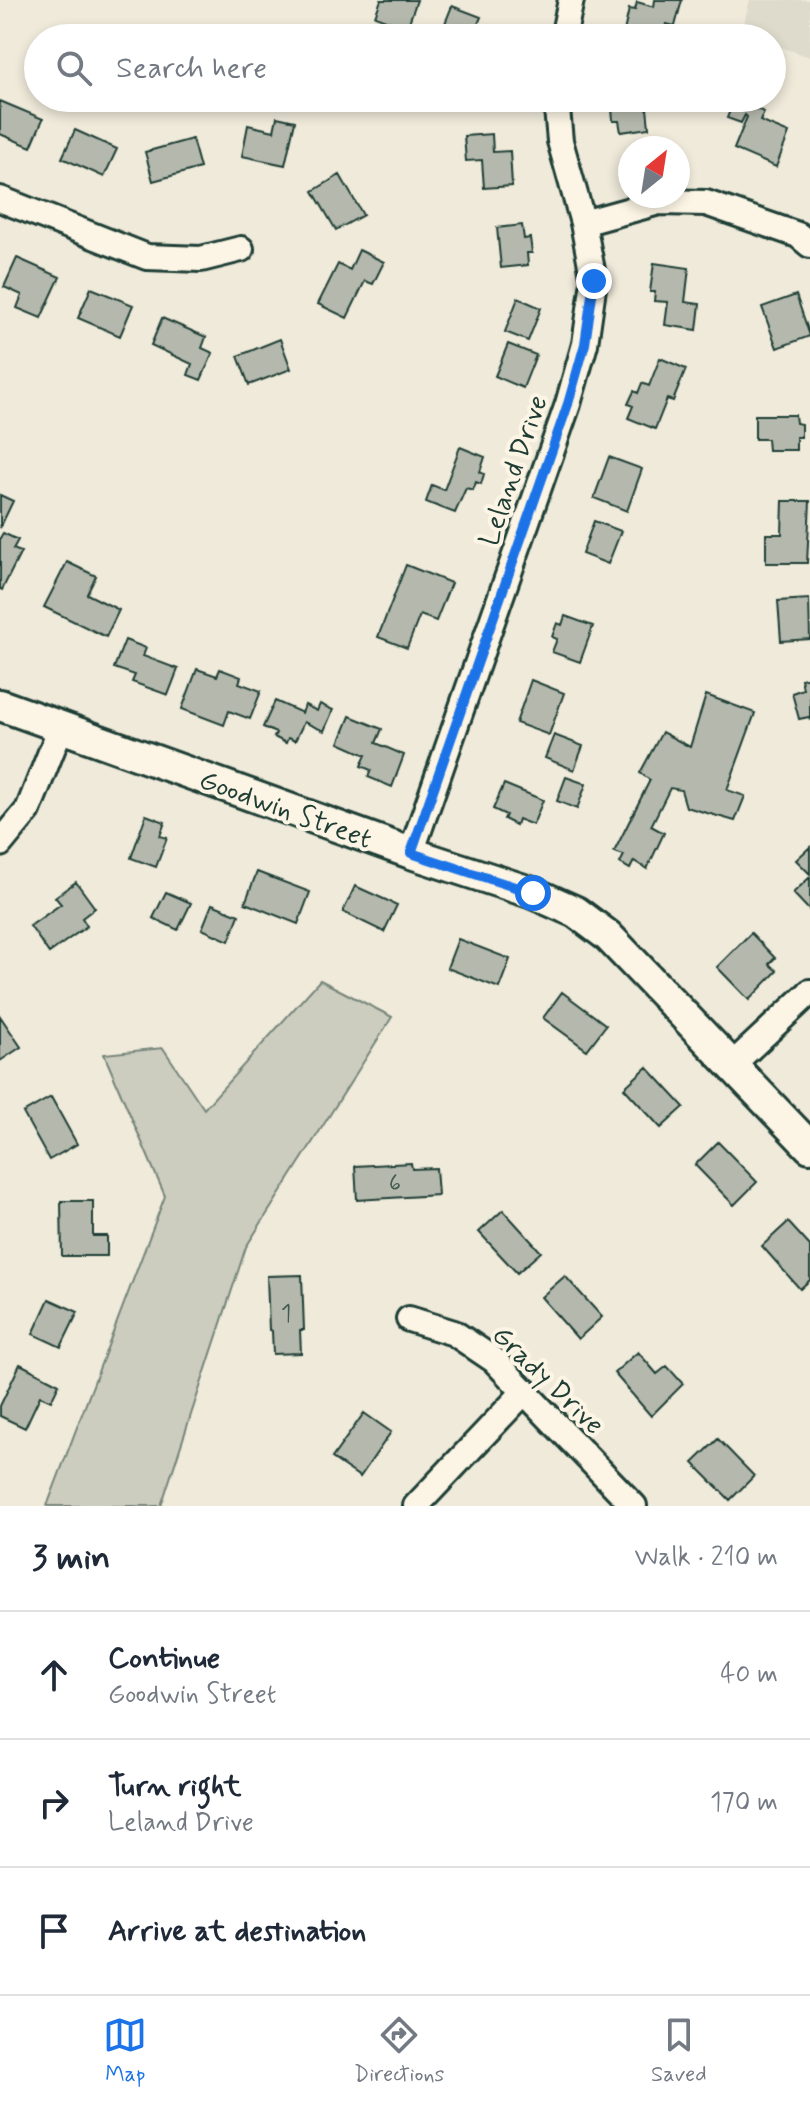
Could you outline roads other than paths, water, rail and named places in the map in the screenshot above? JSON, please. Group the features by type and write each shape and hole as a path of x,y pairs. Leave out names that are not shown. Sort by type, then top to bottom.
{"street":[{"path":"566,24 571,0"},
{"name":"Leland Drive","path":"411,853 568,404 585,344 594,281 583,223 560,141 557,112"},
{"path":"0,199 147,257 201,259 241,249"},
{"path":"583,223 659,202 706,203 798,235 810,245"},
{"name":"Goodwin Street","path":"0,705 411,853 533,893 576,912 608,936 810,1147"},
{"path":"0,844 28,810 61,727"},
{"path":"733,1064 810,992"},
{"name":"Grady Drive","path":"409,1319 454,1333 494,1360 634,1506"},
{"path":"416,1506 525,1391"}]}
